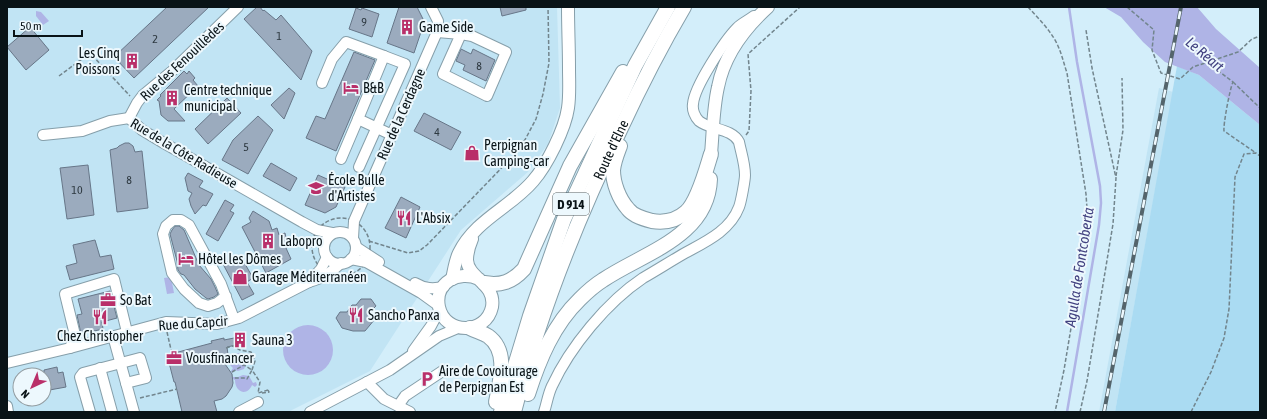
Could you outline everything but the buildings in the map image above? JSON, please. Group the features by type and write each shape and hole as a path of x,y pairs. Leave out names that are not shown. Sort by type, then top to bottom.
{"highway":[{"path":"482,281 491,284 504,283 513,279 524,269 570,166 632,55 663,7"},
{"name":"Route d'Elne","path":"501,412 530,316 564,219 635,66 668,7"},
{"name":"Route d'Elne","path":"514,412 541,320 577,223 638,92 684,7"},
{"path":"691,7 648,85 615,158 613,170 615,185 620,198 628,210 643,219 661,222 677,219 687,211 699,192 711,154"},
{"path":"522,412 543,352 570,309 604,279 672,241 692,223 700,213 710,188 711,154"},
{"path":"464,328 487,335 495,342 501,356 501,371 494,412"}],"main road":[{"path":"448,283 459,254 469,237 483,223 533,181 549,157 561,134 568,108 568,7"},
{"path":"711,154 718,86 726,60 747,29 767,7"},
{"path":"482,281 473,276 458,276 448,283 440,293 439,308 443,317 450,324 464,328 478,326 490,314 492,306 490,293 482,281 472,271 467,261 468,249 474,236 483,223"}],"street":[{"name":"Rue des Fenouillèdes","path":"129,118 137,103 144,95 172,71 238,7"},
{"path":"431,7 438,21 437,32 461,34 472,36 506,52 487,96 443,74 461,34"},
{"path":"544,412 551,388 561,368 589,329 618,298 642,279 708,241 719,233 730,222 739,207 745,175 739,142 729,133 703,124 694,114 692,104 698,89 719,51 737,28 767,7"},
{"name":"Rue de la Cerdagne","path":"355,243 354,221 437,32"},
{"path":"322,83 332,59 346,42 404,64 359,167"},
{"path":"341,159 384,56"},
{"name":"Rue de la Côte Radieuse","path":"43,135 82,131 110,121 129,118 142,130 162,142 317,230"},
{"path":"358,119 392,135"},
{"path":"226,296 217,303 208,306 200,303 184,289 172,273 163,234 166,226 173,220 181,220 189,225 221,284 226,296 234,319"},
{"name":"Rue de la Cerdagne","path":"337,232 354,221"},
{"path":"324,246 317,230 346,232 367,259 421,293 439,308 431,326 403,362"},
{"path":"337,232 325,241 324,246 324,252 333,262 341,264 351,259 356,251 355,243"},
{"name":"Rue du Capcir","path":"325,271 327,257"},
{"path":"351,259 367,259 423,288 434,289 448,283"},
{"name":"Rue du Capcir","path":"7,362 70,348 166,322 217,324 239,318 309,282 325,271 341,264"},
{"path":"70,348 75,335 65,294 114,279 127,332"},
{"path":"310,412 403,362 439,336 464,328"},
{"path":"113,336 134,412"},
{"path":"90,412 80,377 82,373 140,358 146,378 126,383"},
{"path":"100,368 112,412"},
{"path":"398,406 405,396 444,370"},
{"path":"368,382 384,399 410,412"},
{"path":"239,412 258,398"},
{"path":"7,406 8,412"}],"path":[{"path":"369,241 408,252 419,251 427,245 517,152 536,119 543,94 549,62 548,7"},
{"path":"739,142 748,134 749,131 751,91 748,54 800,7"},
{"path":"1028,7 1051,34 1063,59 1067,73 1087,209 1085,244 1064,370 1055,412"},
{"path":"1127,7 1154,30 1152,50 1161,74 1180,79 1193,67 1238,52 1252,39 1260,36"},
{"path":"1086,30 1092,68 1116,178"},
{"path":"59,76 90,54 137,103"},
{"path":"1207,62 1233,82 1260,108"},
{"path":"1080,412 1087,381 1113,224 1116,178 1123,130 1122,78"},
{"path":"1233,82 1230,87 1228,106 1223,126 1224,131 1260,156"},
{"path":"1191,412 1211,372 1224,338 1229,309 1236,176 1244,154 1256,153"},
{"path":"347,218 354,221 364,229 369,241 367,259 358,270 346,276 338,276 325,271 317,264 313,256 313,238 317,230 330,220 347,218"},
{"path":"166,328 172,354"},
{"path":"226,348 233,346 240,350 251,352 255,361 247,379 233,378"},
{"path":"232,372 244,366 252,370 260,382 258,393 269,390 269,392 258,398"}],"shaded area":[{"path":"7,7 557,7 560,108 548,144 528,172 461,230 370,371 288,412 7,412"},
{"path":"1177,66 1199,75 1260,125 1260,412 1115,412"},
{"path":"1159,88 1173,92 1115,412 1099,412"}],"water":[{"name":"Le Réart","path":"1104,7 1197,7 1216,29 1260,68 1260,125 1199,75 1165,62 1143,42 1121,17"},
{"path":"36,11 41,12 49,21 43,25 36,16"},
{"path":"171,277 174,293 167,294 164,278"},
{"path":"303,325 313,325 326,332 333,345 333,355 326,368 313,375 303,375 294,371 287,364 283,355 283,345 287,336 294,329"},
{"path":"239,353 245,356 248,353 250,356 246,358 247,362 244,369 238,371 235,370 232,373 231,371 233,368 230,365 230,359 235,354"},
{"path":"243,375 249,376 253,383 256,382 257,385 255,387 252,385 250,389 244,392 239,390 233,377"}],"waterway":[{"name":"Agulla de Fontcoberta","path":"1067,412 1099,225 1101,203 1100,186 1077,62 1069,7"}],"railway":[{"path":"1104,412 1181,7"}],"place":[{"name":"Game Side","path":"407,27"},
{"name":"Les Cinq Poissons","path":"132,61"},
{"name":"B&B","path":"351,88"},
{"name":"Centre technique municipal","path":"172,98"},
{"name":"Perpignan Camping-car","path":"472,153"},
{"name":"École Bulle d'Artistes","path":"316,188"},
{"name":"L'Absix","path":"404,218"},
{"name":"Labopro","path":"268,241"},
{"name":"Hôtel les Dômes","path":"186,259"},
{"name":"Garage Méditerranéen","path":"240,277"},
{"name":"So Bat","path":"108,300"},
{"name":"Sancho Panxa","path":"356,315"},
{"name":"Chez Christopher","path":"100,317"},
{"name":"Sauna 3","path":"240,340"},
{"name":"Vousfinancer","path":"174,358"},
{"name":"Aire de Covoiturage de Perpignan Est","path":"427,379"}]}
